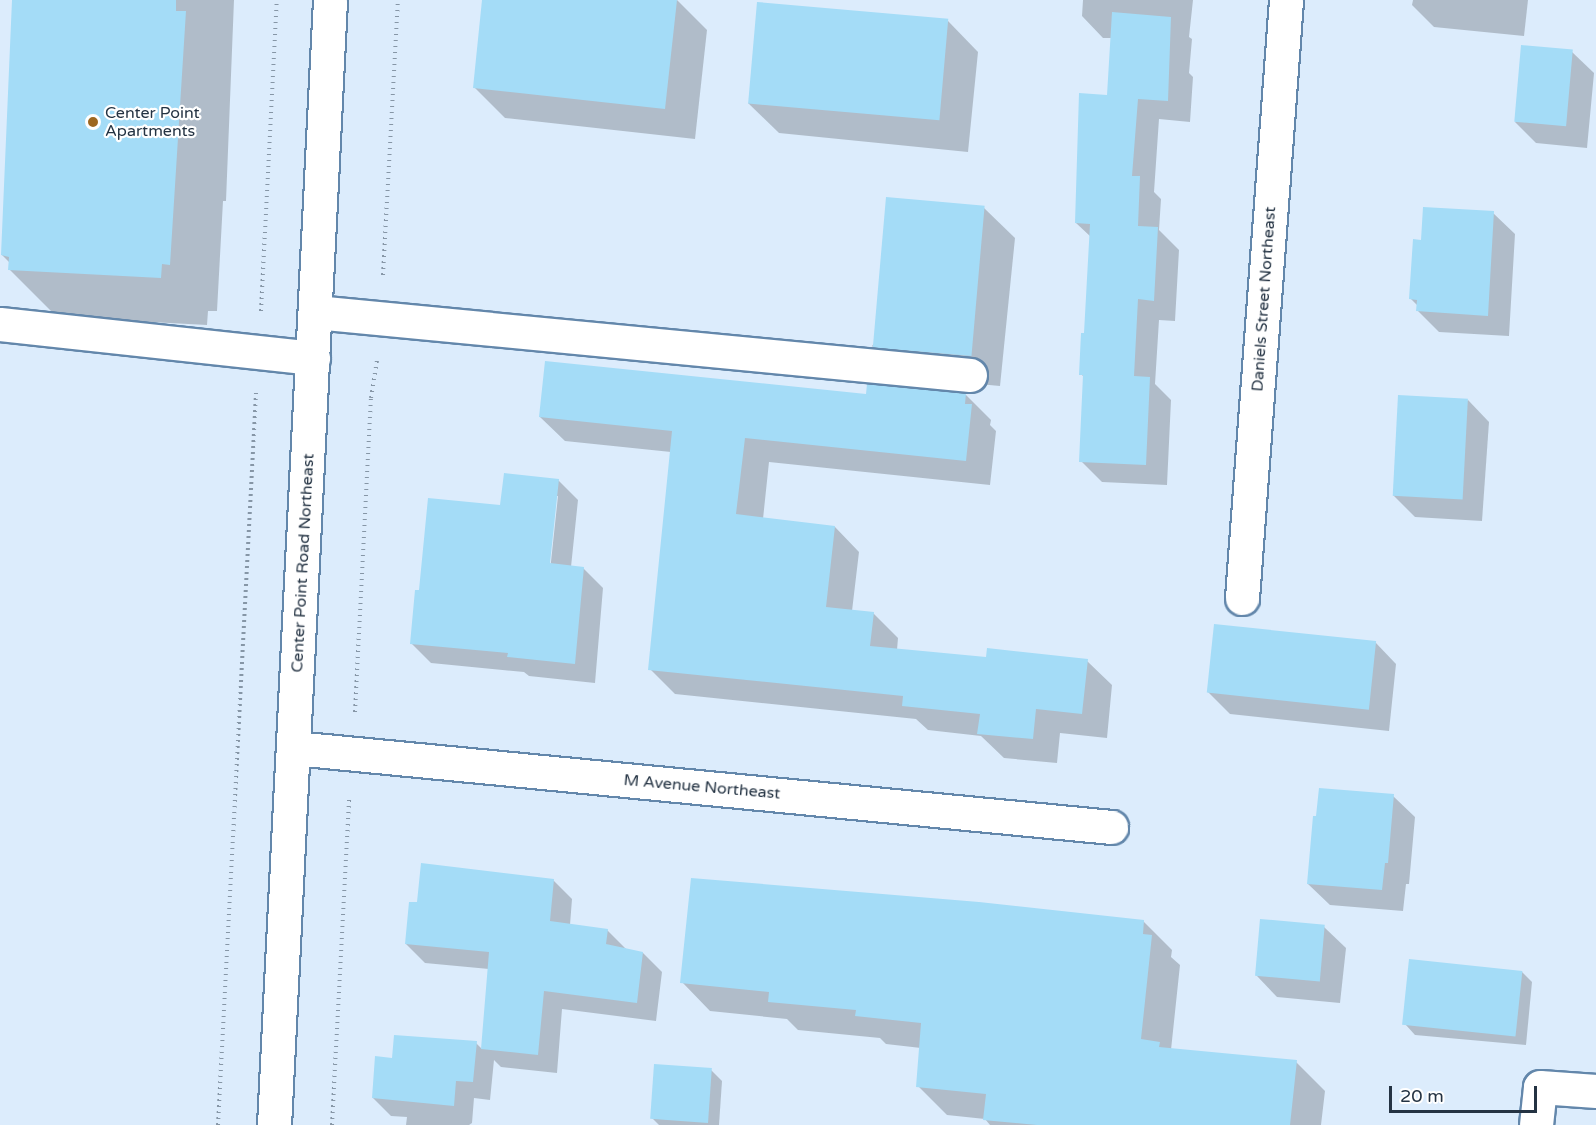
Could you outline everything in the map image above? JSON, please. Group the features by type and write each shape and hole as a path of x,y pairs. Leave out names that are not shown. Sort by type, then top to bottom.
{"street":[{"name":"Center Point Road Northeast","path":"274,1125 330,0"},
{"name":"Daniels Street Northeast","path":"1242,598 1286,0"},
{"path":"315,312 970,375"},
{"path":"0,324 313,358"},
{"name":"M Avenue Northeast","path":"294,748 1111,827"},
{"path":"1536,1125 1540,1087 1596,1091"}],"path":[{"path":"218,1125 277,0"},
{"path":"332,1125 350,789"}],"building":[{"name":"Center Point Apartments","path":"12,0 176,0 176,11 186,11 170,265 162,264 161,278 8,270 9,257 1,255"},
{"path":"482,0 677,0 665,109 473,88"},
{"path":"757,2 948,19 939,120 748,104"},
{"path":"1112,12 1171,17 1168,101 1138,99 1132,176 1140,176 1138,226 1158,227 1154,301 1138,299 1134,376 1150,377 1146,465 1079,462 1083,375 1079,375 1081,333 1084,333 1090,224 1075,223 1079,93 1107,95"},
{"path":"1521,45 1573,50 1566,126 1514,122"},
{"path":"886,197 985,206 971,356 873,347"},
{"path":"1423,207 1494,211 1488,316 1416,311 1417,300 1409,299 1413,239 1421,240"},
{"path":"545,361 866,394 867,384 966,393 965,404 972,404 966,461 745,438 736,514 835,526 826,607 874,612 870,646 986,657 987,648 1088,659 1082,714 1036,709 1033,739 977,734 980,714 902,706 903,696 648,670 672,431 539,417"},
{"path":"1398,395 1468,399 1463,500 1393,496"},
{"path":"504,473 559,479 550,563 584,567 575,664 507,657 508,653 410,644 415,590 419,590 428,498 500,505"},
{"path":"1214,624 1376,641 1369,710 1207,693"},
{"path":"1319,788 1394,794 1388,863 1385,863 1382,890 1307,884 1313,816 1316,816"},
{"path":"421,863 554,879 550,921 608,929 606,944 643,952 637,1003 544,991 538,1055 481,1049 489,952 405,944 409,902 417,902"},
{"path":"691,878 979,902 1144,920 1143,934 1152,935 1141,1039 1160,1042 1159,1047 1297,1060 1290,1125 1037,1125 983,1120 986,1094 916,1087 921,1023 855,1016 856,1010 768,1002 769,992 680,983"},
{"path":"1260,919 1325,925 1320,981 1255,976"},
{"path":"1409,959 1522,971 1515,1037 1402,1025"},
{"path":"394,1035 477,1041 473,1082 456,1081 454,1106 372,1098 375,1056 392,1058"},
{"path":"654,1064 712,1068 708,1123 650,1119"}],"place":[{"name":"Center Point Apartments","path":"93,122"}]}
